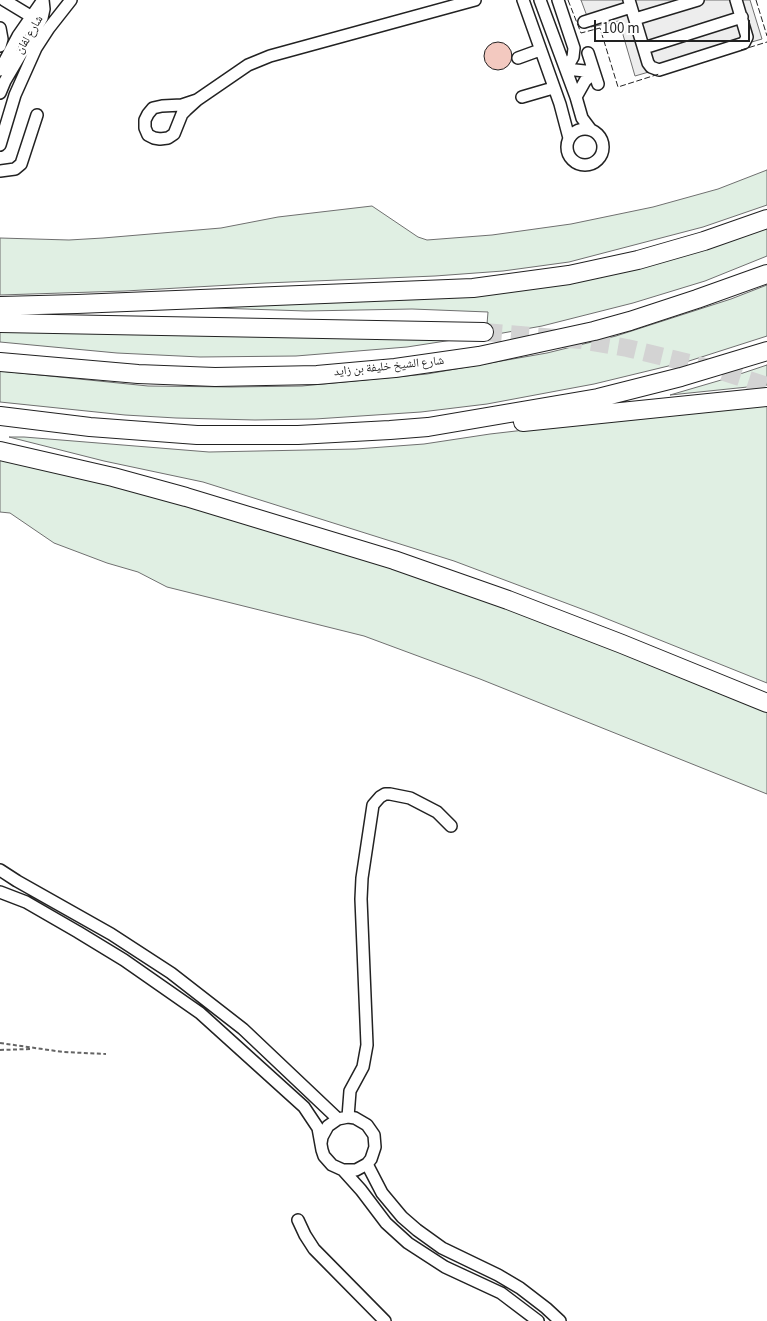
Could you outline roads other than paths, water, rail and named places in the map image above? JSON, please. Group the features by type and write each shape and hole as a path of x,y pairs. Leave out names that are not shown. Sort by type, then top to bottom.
{"highway":[{"path":"0,306 355,294 490,286 569,275 638,260 704,241 767,219"},
{"name":"شارع الشيخ خليفة بن زايد","path":"0,362 138,374 215,377 317,375 395,368 479,356 594,331 697,299 767,274"},
{"path":"0,323 484,332"},
{"path":"428,427 598,398 690,375 767,351"},
{"path":"0,416 90,427 197,435 298,435 533,422 767,397"},
{"path":"0,451 76,468 186,497 386,558 508,600 767,703"}],"street":[{"path":"4,0 40,22"},
{"name":"شارع لفان","path":"0,70 40,22 61,11 71,0"},
{"path":"197,100 182,105 153,108 145,120 148,135 160,139 168,138 174,134 182,114 197,100 248,65 270,56 475,0"},
{"path":"523,0 565,121 569,138 566,148 570,158 578,164 588,165 598,160 603,152 602,141 600,136 582,118 540,0"},
{"path":"635,19 698,0"},
{"path":"584,22 630,3 651,67 659,70 744,43 747,37 736,0"},
{"path":"0,93 46,13 46,1"},
{"path":"46,1 61,11"},
{"name":"شارع لفان","path":"0,145 15,95 36,48 46,1"},
{"path":"561,1 574,48 573,57 566,69"},
{"path":"644,48 742,17"},
{"path":"548,24 566,21"},
{"path":"0,28 2,38 0,46"},
{"path":"518,58 540,50"},
{"path":"588,53 596,78"},
{"path":"566,69 596,78"},
{"path":"576,97 585,81 596,78"},
{"path":"522,97 553,88"},
{"path":"0,171 15,169 21,164 37,115"},
{"path":"569,138 579,130 592,130"},
{"path":"343,1118 350,1091 363,1067 367,1045 361,894 373,805 385,794 410,798 437,812 451,826"},
{"path":"0,870 17,882 111,934 196,991 243,1029 343,1118"},
{"path":"0,892 34,906 78,932 139,970 200,1013 304,1107 318,1128 322,1150 328,1161 343,1170 386,1223 408,1243 445,1267 501,1293 538,1321"},
{"path":"321,1144 322,1137 328,1126 343,1118 361,1120 367,1125 374,1135 375,1147 371,1159 367,1164 356,1170 343,1170"},
{"path":"367,1164 382,1193 402,1217 417,1230 449,1252 498,1275 520,1288 560,1321"},
{"path":"298,1220 314,1249 385,1321"}],"tunnel":[{"path":"484,332 581,340 627,348 718,370 767,386"}]}
